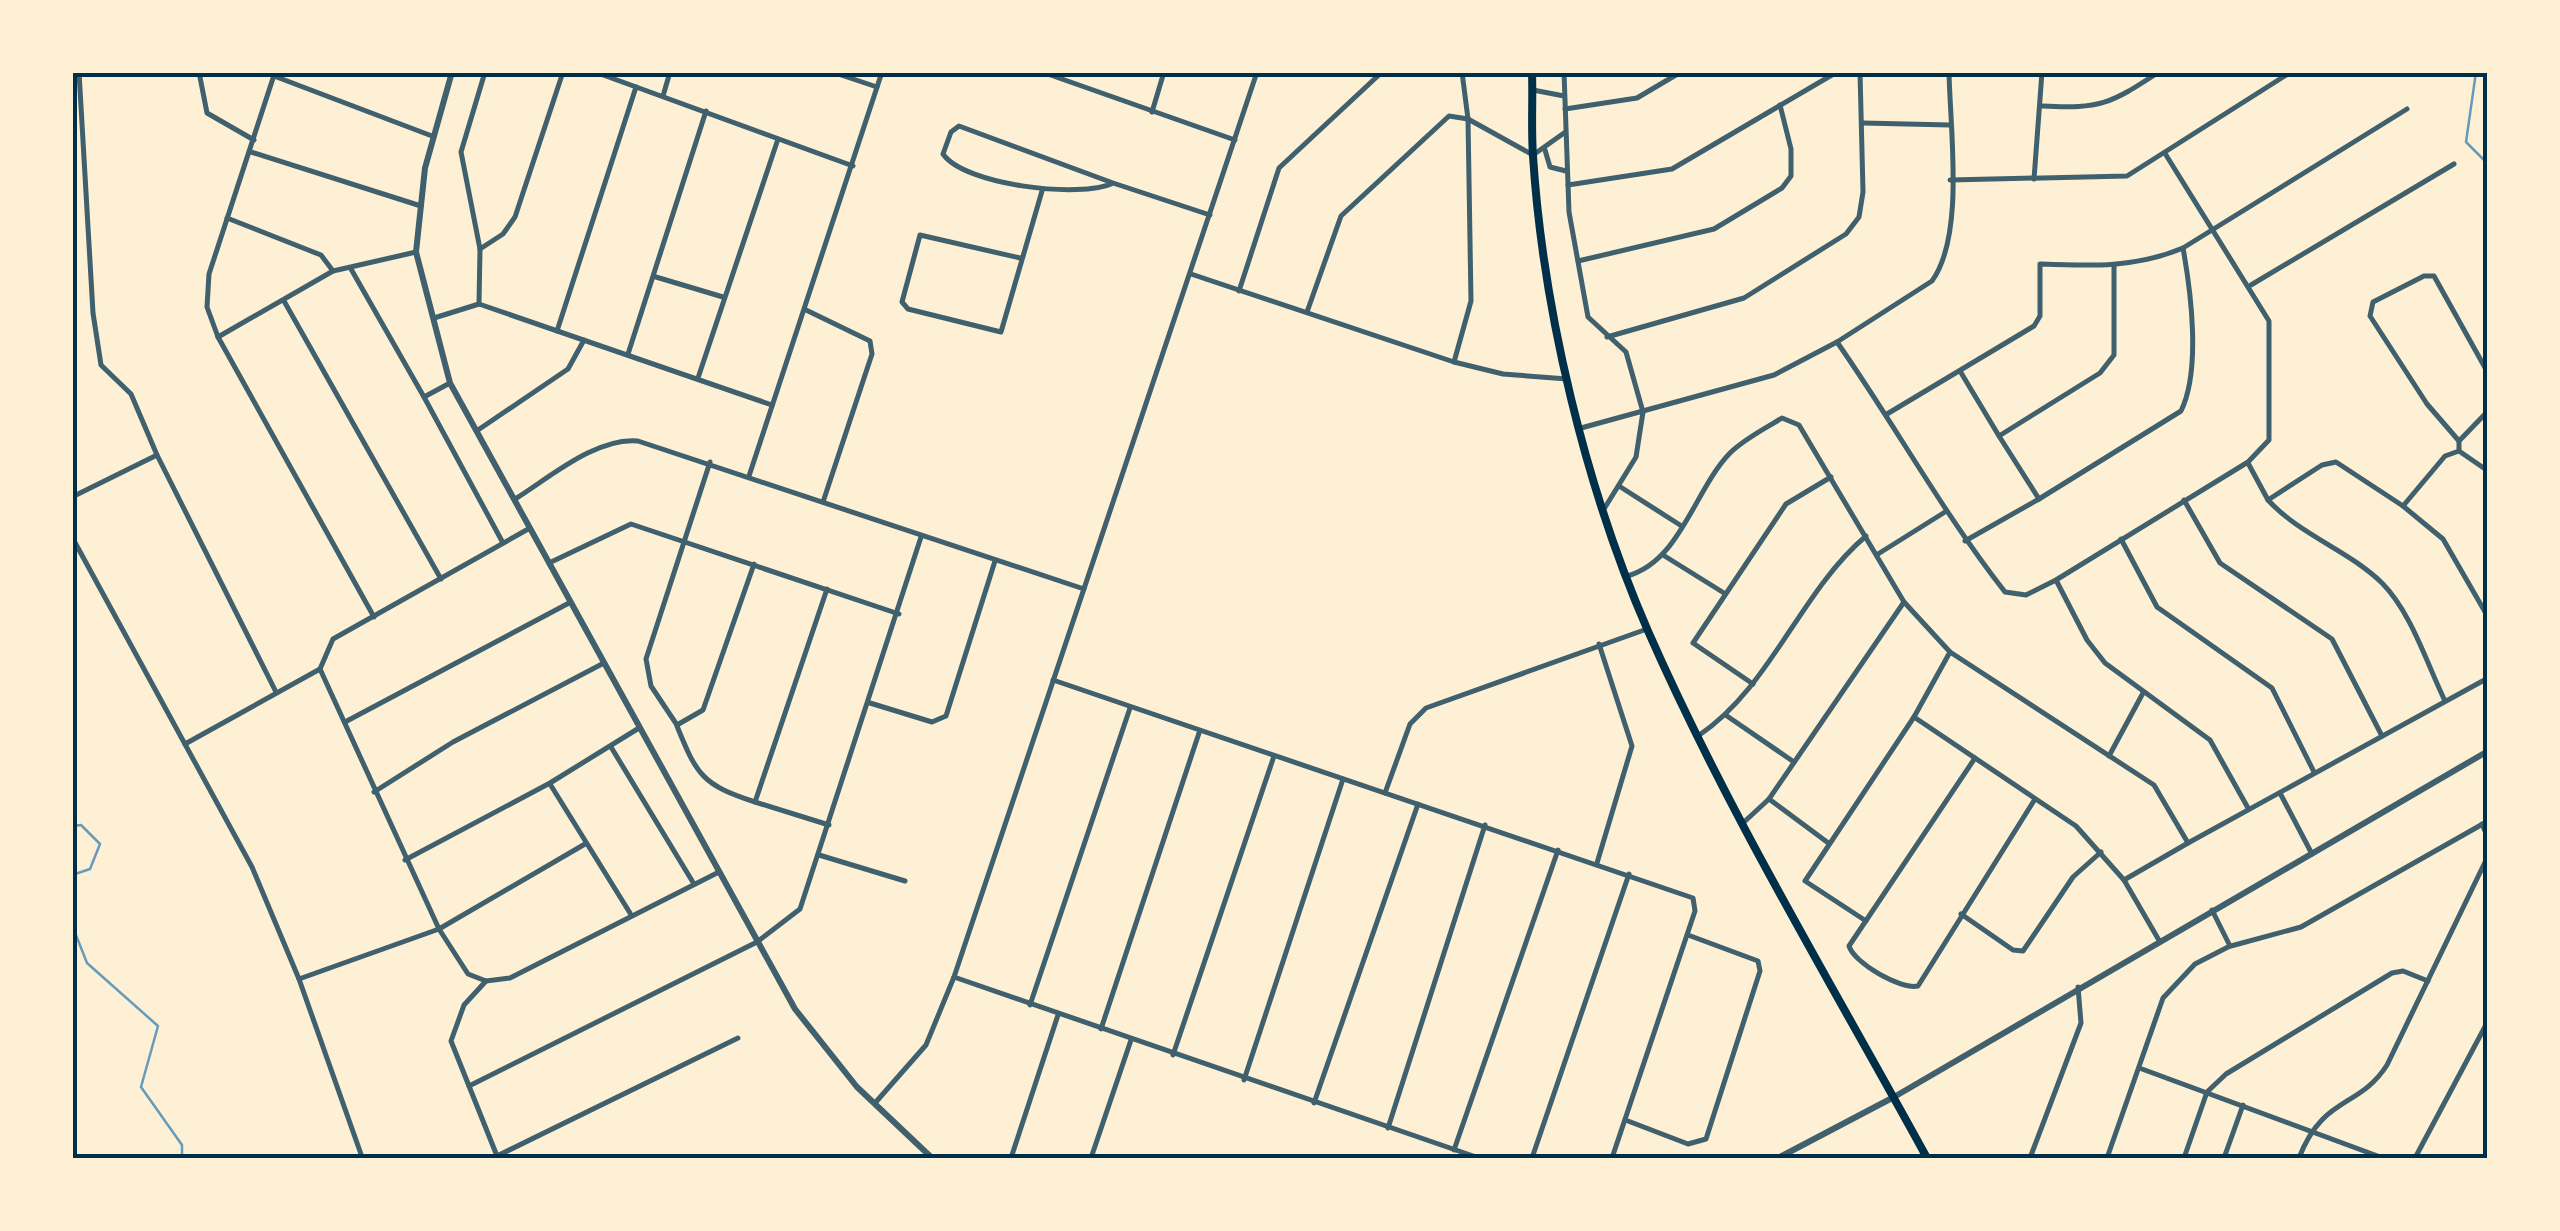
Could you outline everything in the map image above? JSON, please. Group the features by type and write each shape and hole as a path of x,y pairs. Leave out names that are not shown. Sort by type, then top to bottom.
{"main road":[{"path":"1532,72 1533,155 1568,379 1604,510 1627,576 1647,629 1698,736 1927,1158"}],"street":[{"path":"79,72 93,312 102,365 126,385 156,455 276,692"},
{"path":"199,72 207,114 254,140"},
{"path":"452,72 432,136 416,252 430,319 450,382 717,872 810,1032 874,1103 932,1158"},
{"path":"479,304 480,249 463,182 461,152 485,72"},
{"path":"480,249 504,234 516,217 563,72"},
{"path":"595,72 853,166"},
{"path":"663,96 670,72"},
{"path":"832,72 878,87"},
{"path":"749,476 882,72"},
{"path":"1042,72 1235,140"},
{"path":"1152,112 1164,72"},
{"path":"874,1103 926,1045 954,977 1258,72"},
{"path":"1239,291 1279,168 1382,72"},
{"path":"1454,362 1470,301 1468,119 1462,72"},
{"path":"1564,72 1567,186 1588,317 1626,352 1643,412 1636,457 1604,510"},
{"path":"1565,109 1637,98 1680,72"},
{"path":"1567,186 1672,169 1838,72"},
{"path":"1607,337 1744,298 1846,234 1859,216 1863,192 1860,72"},
{"path":"1581,428 1751,384 1837,342 1932,282 1942,267 1950,234 1949,72"},
{"path":"2034,180 2042,72"},
{"path":"2042,106 2090,108 2114,101 2159,72"},
{"path":"1950,180 2128,176 2291,72"},
{"path":"374,617 218,337 206,290 275,74 432,136"},
{"path":"556,332 636,86"},
{"path":"1533,90 1564,96"},
{"path":"1578,261 1714,229 1782,188 1790,176 1791,150 1780,105"},
{"path":"1887,414 2034,326 2040,316 2040,264 2114,266 2150,262 2182,248 2407,109"},
{"path":"628,354 656,277 706,110"},
{"path":"1307,312 1341,216 1449,116 1468,119 1533,155 1564,133"},
{"path":"1863,123 1950,125"},
{"path":"1113,183 1096,192 1042,191 955,166 944,154 952,132 959,126 969,128 1210,215"},
{"path":"698,378 778,139"},
{"path":"1545,150 1550,167 1566,171"},
{"path":"251,152 421,206"},
{"path":"1837,342 1887,414 1945,512 2004,592 2026,595 2056,580 2248,462 2270,440 2269,320 2166,155"},
{"path":"2250,286 2454,164"},
{"path":"72,167 85,166"},
{"path":"1020,258 920,235 902,302 908,309 1001,332 1042,191"},
{"path":"227,218 317,253 333,270"},
{"path":"1965,541 2182,411 2189,395 2191,313 2182,248"},
{"path":"218,337 333,270 416,252"},
{"path":"1999,436 2100,373 2114,355 2114,266"},
{"path":"351,268 503,543"},
{"path":"1191,274 1454,362 1503,374 1568,379"},
{"path":"2459,441 2427,404 2370,316 2373,302 2424,276 2434,276 2488,373"},
{"path":"656,277 722,298"},
{"path":"284,301 441,579"},
{"path":"430,319 479,304 772,406"},
{"path":"806,310 862,334 870,342 872,354 823,502"},
{"path":"478,430 568,369 584,340"},
{"path":"1960,372 2039,499"},
{"path":"424,397 450,382"},
{"path":"2458,451 2459,441 2488,411"},
{"path":"1627,576 1644,572 1663,555 1730,452 1782,418 1799,425 1904,602 1950,652 2154,785 2188,843"},
{"path":"515,499 591,453 626,440 710,462 921,537 1084,589"},
{"path":"2458,451 2488,471"},
{"path":"2403,506 2445,456 2458,451"},
{"path":"72,498 156,455"},
{"path":"710,462 646,659 651,686 676,725 692,766 704,780 755,802 829,825"},
{"path":"2248,462 2268,500 2291,522 2383,585 2396,600 2445,701"},
{"path":"2268,500 2322,465 2336,462 2403,506 2444,539 2488,617"},
{"path":"1753,684 1693,643 1786,504 1831,477"},
{"path":"1619,486 1681,525"},
{"path":"2184,500 2220,563 2332,639 2382,736"},
{"path":"1878,554 1945,512"},
{"path":"548,563 626,524 899,614"},
{"path":"185,744 320,669 333,639 530,528"},
{"path":"1698,736 1727,716 1838,560 1866,536"},
{"path":"72,537 252,867 299,979 362,1156 357,1158"},
{"path":"469,1086 757,942 800,910 921,537"},
{"path":"2121,538 2157,607 2272,688 2314,774"},
{"path":"1663,555 1724,594"},
{"path":"870,703 932,722 946,716 995,561"},
{"path":"676,725 702,710 754,564"},
{"path":"2056,580 2087,640 2105,663 2210,740 2248,808"},
{"path":"755,802 827,589"},
{"path":"1743,823 1769,799 1904,602"},
{"path":"344,722 569,603"},
{"path":"1386,793 1410,724 1426,708 1647,629"},
{"path":"1598,863 1632,746 1599,644"},
{"path":"1866,920 1805,882 1827,842 1914,717 1950,652"},
{"path":"374,792 452,742 602,664"},
{"path":"320,669 439,929 468,974 486,981 510,978 630,913 717,872"},
{"path":"2124,880 2488,678"},
{"path":"1053,680 1199,733 1486,825 1694,898 1695,911 1688,936 1628,1121 1612,1158"},
{"path":"2109,756 2143,693"},
{"path":"1030,1005 1130,708"},
{"path":"1727,716 1794,762"},
{"path":"1914,717 2076,826 2124,880 2160,942"},
{"path":"406,860 550,783 639,728"},
{"path":"1100,1030 1199,733"},
{"path":"611,748 694,884"},
{"path":"1778,1158 1894,1098 2488,752"},
{"path":"1172,1055 1274,756"},
{"path":"1975,758 1866,920 1850,952 1912,988 1918,986 2035,800"},
{"path":"1244,1080 1343,779"},
{"path":"550,783 630,913"},
{"path":"2280,793 2312,854"},
{"path":"1769,799 1827,842"},
{"path":"1314,1103 1418,803"},
{"path":"2106,1158 2142,1068 2162,998 2195,964 2230,946 2301,927 2485,822 2488,838"},
{"path":"1388,1128 1486,825"},
{"path":"299,979 439,929 586,844"},
{"path":"1454,1150 1558,850"},
{"path":"1961,914 2013,950 2023,951 2074,877 2101,852"},
{"path":"820,855 905,882"},
{"path":"2299,1158 2309,1131 2329,1109 2379,1077 2488,856"},
{"path":"1532,1158 1629,874"},
{"path":"2212,910 2230,946"},
{"path":"1628,1121 1688,1144 1706,1139 1760,971 1758,961 1749,956 1688,936"},
{"path":"2184,1158 2207,1092 2226,1074 2392,973 2403,972 2428,981"},
{"path":"954,977 1479,1158"},
{"path":"486,981 464,1005 452,1041 498,1156 738,1038"},
{"path":"2030,1158 2081,1023 2078,988"},
{"path":"1011,1158 1058,1015"},
{"path":"2415,1158 2488,1022"},
{"path":"1091,1158 1131,1040"},
{"path":"2142,1068 2383,1158"},
{"path":"2224,1158 2243,1104"}],"waterway":[{"path":"2476,72 2466,142 2488,164"},
{"path":"72,826 81,825 100,844 90,869 72,875"},
{"path":"72,925 87,963 158,1026 141,1087 182,1145 182,1158"}]}
